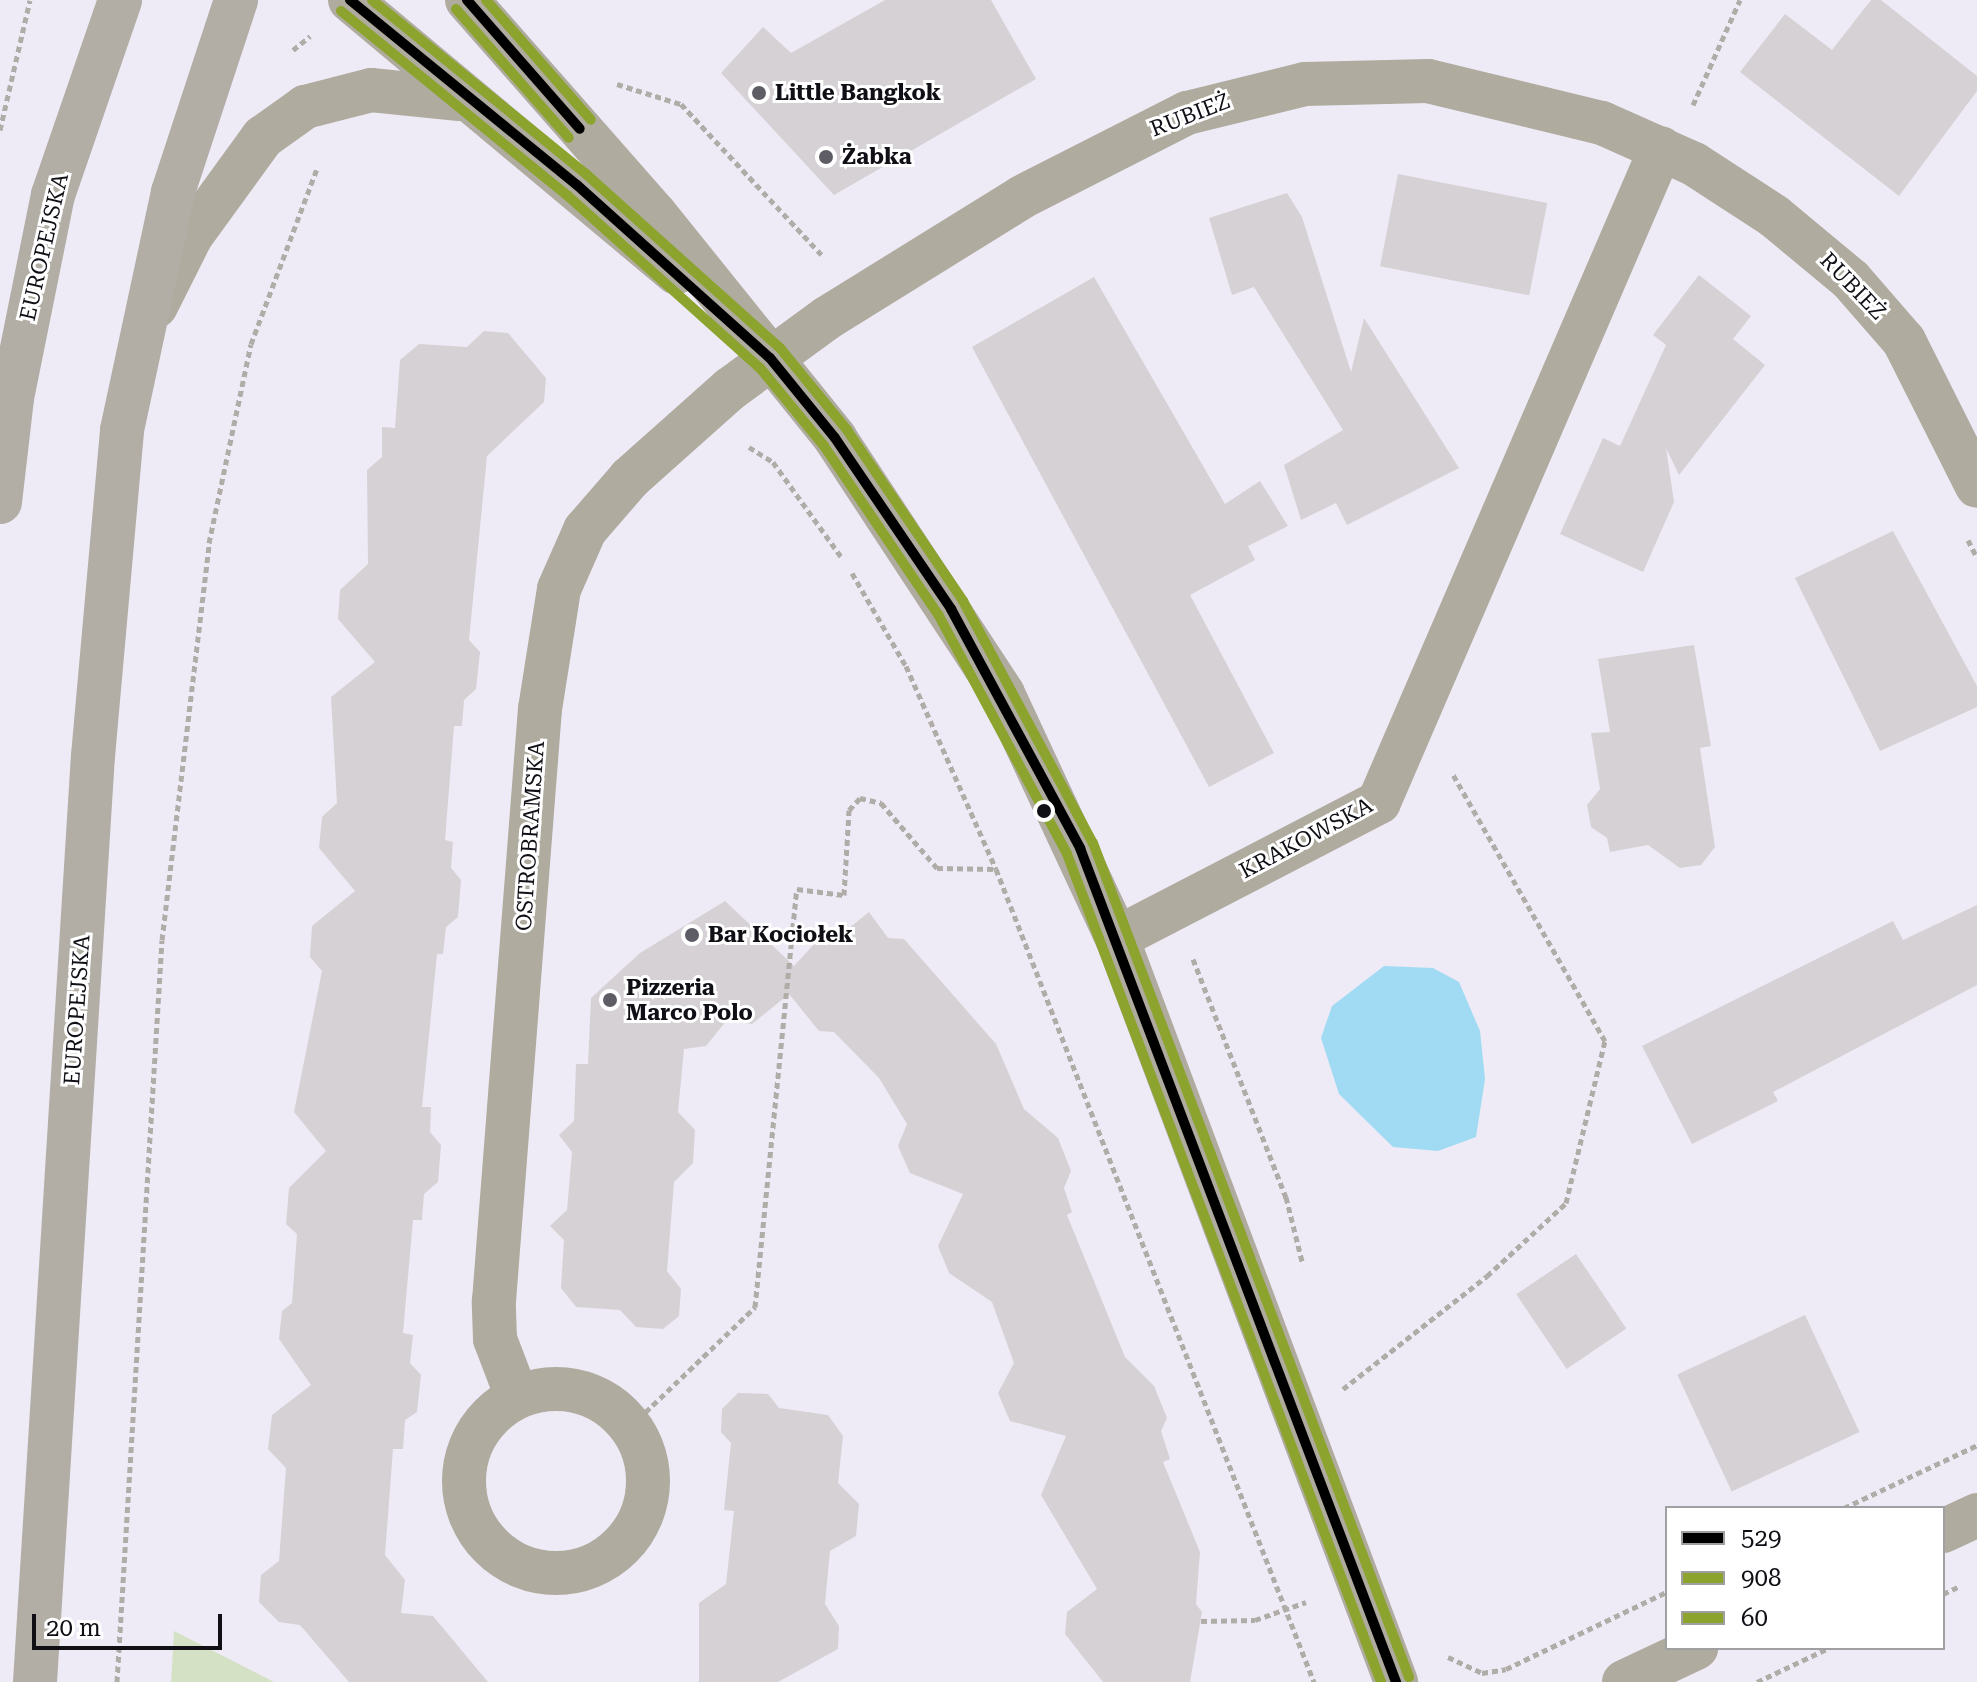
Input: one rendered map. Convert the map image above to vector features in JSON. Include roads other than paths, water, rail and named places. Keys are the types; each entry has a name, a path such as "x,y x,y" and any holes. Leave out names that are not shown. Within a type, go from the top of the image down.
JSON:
{"main road":[{"name":"EUROPEJSKA","path":"0,502 12,398 53,195 120,0"},
{"name":"EUROPEJSKA","path":"35,1682 102,634 138,340 173,192 236,0"}],"street":[{"path":"467,0 656,215 835,438 1003,694 1117,938 1396,1682"},
{"path":"336,12 473,105 577,185 770,358"},
{"name":"RUBIEŻ","path":"770,358 1049,182 1187,113 1246,94 1428,81 1547,105 1661,148 1733,186 1851,280 1904,341 1977,486"},
{"name":"EUROPEJSKA","path":"138,340 191,236 263,137 305,107 397,89 473,105"},
{"name":"KRAKOWSKA","path":"1117,938 1379,802 1661,148"},
{"name":"OSTROBRAMSKA","path":"517,1397 493,1318 551,623 585,530 706,409 770,358"},
{"path":"573,1390 606,1403 631,1426 649,1481 637,1525 596,1564 539,1571 489,1544 465,1492 467,1458 481,1426 517,1397 573,1390"},
{"path":"1945,1530 1977,1515"},
{"path":"1624,1682 1692,1650"}],"water":[{"path":"1384,966 1433,968 1459,982 1480,1031 1485,1079 1476,1137 1438,1151 1393,1147 1339,1094 1321,1038 1332,1006"}],"place":[{"name":"Little Bangkok","path":"759,93"},
{"name":"Żabka","path":"826,157"},
{"name":"Bar Kociołek","path":"692,935"},
{"name":"Pizzeria Marco Polo","path":"610,1000"}]}
